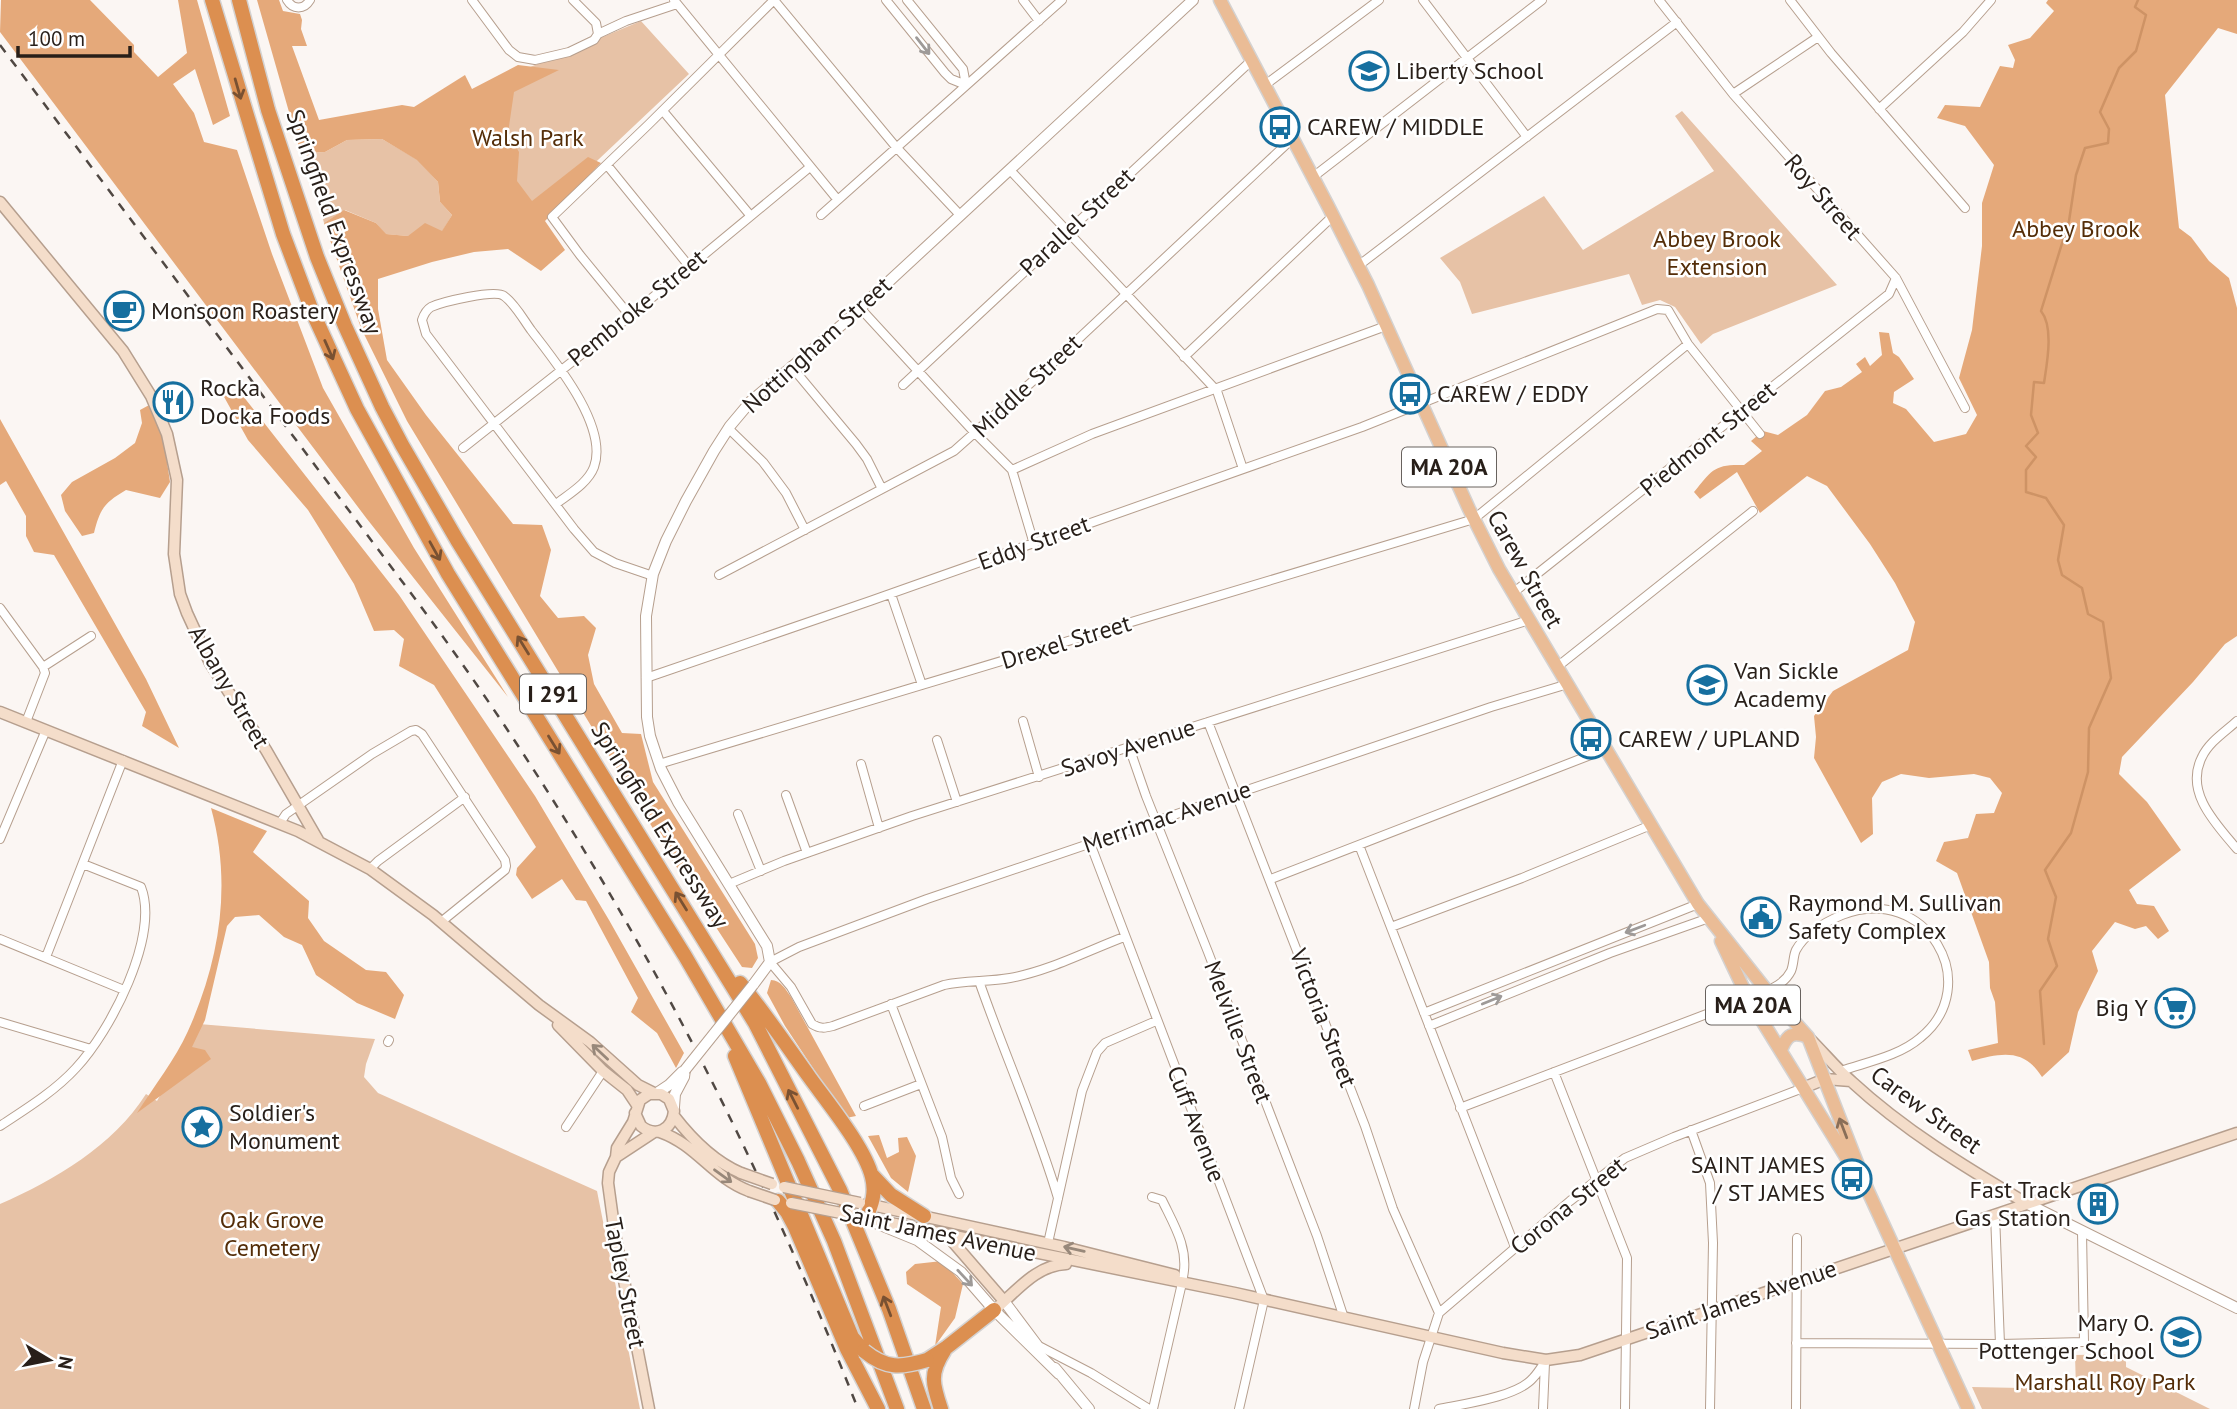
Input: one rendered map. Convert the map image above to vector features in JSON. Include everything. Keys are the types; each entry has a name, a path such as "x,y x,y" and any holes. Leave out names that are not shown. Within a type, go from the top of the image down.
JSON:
{"highway":[{"name":"Springfield Expressway","path":"212,0 283,234 312,311 357,409 455,586 702,985 759,1083 834,1241 897,1409"},
{"name":"Springfield Expressway","path":"239,0 268,110 317,257 382,407 457,540 755,1023 840,1190 889,1309 924,1409"},
{"path":"703,937 753,998 834,1110 872,1174 891,1195 924,1216"},
{"path":"702,985 739,1065 852,1337 864,1351 876,1360 893,1366 927,1360 999,1306"},
{"path":"866,1209 874,1194 872,1174"},
{"path":"781,1201 795,1227 847,1349 878,1409"},
{"path":"941,1409 933,1380 934,1370 947,1347"}],"main road":[{"name":"Carew Street","path":"1220,0 1359,266 1474,519 1513,593 1698,904 1767,991 1851,1081 1922,1138 2026,1203"},
{"name":"Albany Street","path":"0,202 123,351 151,396 167,434 177,480 174,554 180,594 187,613 210,663 318,840"},
{"path":"0,712 280,823 318,840 370,869 441,922 539,1005 590,1042 638,1085 666,1096 674,1111 669,1126 617,1157"},
{"name":"Carew Street","path":"1709,918 1748,998 1803,1088 1825,1079 1851,1081"},
{"path":"539,1005 603,1071 626,1090 641,1126 657,1132"},
{"path":"1781,1050 1785,1038 1791,1034 1798,1033 1808,1037"},
{"name":"MA 20A","path":"1808,1037 1868,1191 1968,1409"},
{"name":"MA 20A","path":"1803,1088 1868,1191"},
{"path":"636,1109 644,1097 655,1093"},
{"name":"Tapley Street","path":"636,1109 633,1122 617,1148 617,1157 609,1172 608,1193 649,1409"},
{"name":"Saint James Avenue","path":"674,1111 684,1129 707,1150 741,1173 772,1184 946,1234 1182,1280"},
{"name":"Saint James Avenue","path":"657,1132 675,1137 690,1146 719,1173 749,1191 781,1201 924,1216 1048,1243 1264,1300 1545,1360 1580,1355 2237,1133"},
{"path":"924,1216 946,1234 999,1306 1040,1270 1056,1264 1090,1264"}],"street":[{"path":"287,0 299,8 310,0"},
{"path":"472,0 509,50 523,58 535,60 558,56 594,40 598,34 626,21 675,2 836,199"},
{"path":"573,0 596,23 598,34"},
{"path":"630,316 552,217 774,0 896,147 960,215"},
{"path":"886,0 944,73 966,85"},
{"path":"1023,0 1040,21"},
{"path":"821,215 1062,0"},
{"name":"Nottingham Street","path":"891,1004 833,1027 818,1028 812,1024 791,988 770,962 767,947 678,802 659,764 647,717 646,617 653,576 686,500 729,428 751,401 860,308 1193,0"},
{"path":"1265,85 1379,0"},
{"path":"1423,0 1527,137"},
{"path":"1313,177 1542,0"},
{"name":"Roy Street","path":"1659,0 1733,93 1896,278 1965,408"},
{"path":"1790,0 1818,37 1965,208"},
{"path":"1879,109 1971,25 1991,0"},
{"path":"897,14 909,2 963,69 966,85"},
{"path":"906,25 919,15"},
{"path":"1359,266 1677,22"},
{"path":"1733,93 1818,37"},
{"name":"Parallel Street","path":"902,385 1252,60"},
{"path":"663,111 751,215"},
{"name":"Middle Street","path":"719,575 954,450 1293,138"},
{"path":"607,165 689,266"},
{"name":"Pembroke Street","path":"463,449 630,316 810,167"},
{"path":"1010,170 1215,389 1242,469"},
{"path":"1184,357 1334,216"},
{"name":"Piedmont Street","path":"1513,593 1889,294 1896,278"},
{"path":"556,504 586,480 594,467 596,456 592,427 582,401 514,306 500,294 491,293 430,308 424,313 423,329 556,504 594,551 615,563 653,576"},
{"path":"860,308 1012,470 1034,544"},
{"name":"Eddy Street","path":"646,678 1362,427 1657,309 1668,310 1688,344"},
{"path":"1012,470 1091,434 1386,326"},
{"path":"1474,519 1688,344 1760,434"},
{"path":"791,366 862,452 882,489"},
{"path":"729,428 763,462 786,493 805,530"},
{"path":"1557,667 1753,511"},
{"name":"Drexel Street","path":"659,764 1474,519"},
{"path":"891,594 922,685"},
{"path":"0,608 45,673 26,722"},
{"name":"Savoy Avenue","path":"729,884 807,853 957,802 1529,620"},
{"path":"43,667 91,636"},
{"name":"Merrimac Avenue","path":"770,962 799,947 874,919 1090,843 1491,707 1567,684"},
{"path":"1023,721 1039,777"},
{"path":"2237,721 2213,742 2201,758 2196,781 2200,802 2237,849"},
{"name":"Victoria Street","path":"1209,722 1365,1126 1393,1209 1439,1313"},
{"path":"0,839 46,730"},
{"path":"280,823 286,814 372,754 416,730 422,734 464,797 505,860 506,866 505,870 441,922"},
{"path":"937,740 957,802"},
{"name":"Melville Street","path":"1129,747 1317,1236 1344,1318"},
{"path":"1271,879 1606,750"},
{"path":"46,957 122,760"},
{"path":"861,764 879,828"},
{"path":"786,796 807,853"},
{"path":"370,869 464,797"},
{"path":"738,814 761,871"},
{"path":"1391,927 1522,878 1651,825"},
{"name":"Cuff Avenue","path":"1090,843 1264,1300"},
{"path":"1359,845 1515,1247"},
{"path":"0,1126 51,1090 76,1068 111,1019 138,957 144,925 145,899 141,887 83,863"},
{"path":"1424,1013 1698,904"},
{"path":"1460,1108 1780,985 1791,970 1794,953 1802,941 1811,932 1840,915 1860,910 1888,909 1905,914 1924,927 1937,944 1946,968 1947,990 1937,1019 1918,1040 1905,1048 1842,1071"},
{"path":"1429,1026 1609,953 1709,918"},
{"path":"960,1194 951,1178 942,1138 891,1004 943,985 1009,978 1037,971 1124,937"},
{"path":"0,939 124,990"},
{"path":"655,1093 669,1085 685,1070 770,962"},
{"path":"979,981 1008,1064 1043,1149 1058,1199"},
{"path":"1048,1243 1082,1091 1097,1052 1105,1043 1156,1021"},
{"path":"0,1022 91,1049"},
{"path":"674,1111 676,1094 685,1070"},
{"path":"566,1127 603,1071"},
{"path":"1554,1072 1627,1258 1625,1409"},
{"path":"864,1105 921,1084"},
{"name":"Corona Street","path":"1413,1409 1430,1337 1439,1313 1596,1180 1625,1158 1803,1088"},
{"path":"1691,1130 1710,1183 1713,1243 1710,1409"},
{"path":"1037,1345 1151,1409 1185,1264 1183,1246 1162,1200 1153,1197"},
{"name":"Carew Street","path":"2026,1203 2237,1308"},
{"path":"866,1209 934,1251 961,1272 1037,1345 1059,1374"},
{"path":"1995,1214 2000,1344"},
{"path":"1796,1343 2084,1342 2082,1232"},
{"path":"1796,1409 1797,1238"},
{"path":"1240,1409 1264,1300"},
{"path":"999,1306 1089,1409"},
{"path":"1439,1409 1524,1386 1533,1379 1545,1360"},
{"path":"1543,1409 1545,1360"}],"green space":[{"path":"1,0 90,0 134,45 134,52 158,77 187,53 178,0 197,0 230,116 213,125 195,69 173,84 194,113 204,142 237,150 272,254 323,388 414,548 508,697 367,519 0,32"},
{"path":"257,0 279,0 283,11 300,14 301,29 307,46 292,46 319,120 402,105 414,107 465,75 472,89 518,65 559,70 514,92 508,133 519,152 517,181 532,201 588,157 601,163 545,221 565,250 541,271 508,249 474,252 378,279 378,309 387,360 426,415 513,524 542,525 551,550 540,596 558,618 584,616 596,628 588,655 594,684 622,733 641,734 653,782 755,944 758,958 752,968 742,967 672,860 407,421 361,328 324,223 344,210 376,223 386,234 408,236 425,223 442,231 452,215 440,202 438,182 417,160 382,139 347,140 325,152 306,153 299,147"},
{"path":"2048,0 2237,0 2237,34 2218,28 2165,95 2179,228 2191,237 2209,261 2229,278 2237,308 2237,636 2225,644 2122,757 2119,774 2147,802 2181,850 2129,890 2137,904 2154,906 2169,931 2158,939 2146,926 2135,929 2115,922 2092,951 2098,971 2078,1012 2069,1052 2042,1077 2028,1061 2020,1057 2002,1055 1972,1061 1968,1050 1998,1043 1989,962 1957,873 1936,861 1944,842 1968,838 1976,814 1994,813 2002,793 1990,778 1974,774 1929,778 1901,774 1882,782 1872,798 1873,834 1861,843 1814,758 1814,716 1833,691 1908,650 1915,622 1895,583 1827,486 1807,476 1760,513 1737,472 1700,499 1694,492 1714,470 1744,465 1762,451 1751,441 1763,431 1778,435 1807,415 1825,391 1841,387 1862,372 1856,364 1865,357 1870,366 1882,355 1879,332 1889,333 1893,353 1899,357 1914,379 1894,392 1893,403 1906,409 1934,442 1966,434 1977,415 1959,378 1972,330 1982,246 1982,203 1994,165 1965,126 1937,118 1945,105 1980,107 2000,66 2013,68 2015,60 2008,45 2030,38 2054,11 2046,3"},
{"name":"Walsh Park","path":"641,21 689,74 509,244 444,103"},
{"name":"Abbey Brook Extension","path":"1682,111 1837,285 1713,334 1701,344 1675,307 1660,300 1642,305 1629,274 1472,314 1460,282 1440,258 1544,196 1583,250 1714,171 1675,116"},
{"path":"382,139 418,160 438,182 440,202 452,215 442,232 408,236 385,234 376,223 345,210 324,223 306,153 325,152 347,140"},
{"path":"223,395 243,396 399,595 535,796 684,1053 676,1068 657,1033 631,1012 638,998 586,901 576,900 562,879 532,899 516,875 517,868 536,847 434,685 399,666 404,639 394,630 374,631 354,584 308,510 248,440"},
{"path":"151,404 164,442 170,482 160,498 126,490 104,507 94,533 82,536 65,511 61,495 72,482 115,458 135,443 142,423 140,410"},
{"path":"0,419 146,679 179,748 142,726 146,712 54,555 34,552 26,536 26,516 6,481 0,485"},
{"path":"211,808 267,831 253,852 309,901 308,918 324,941 366,970 386,972 404,995 395,1019 357,1003 316,975 302,945 284,937 259,915 235,917 227,926 205,1020 192,1047 205,1050 211,1059 137,1113 183,1042 199,1004 215,949 221,865"},
{"path":"771,980 780,984 791,997 856,1116 846,1118 785,1026 767,993"},
{"name":"Oak Grove Cemetery","path":"199,1024 375,1039 364,1077 378,1093 597,1191 640,1409 0,1409 0,1204 81,1160 117,1130 146,1094 157,1101"},
{"path":"879,1135 887,1158 899,1152 898,1138 907,1137 916,1156 908,1192 891,1178 868,1136"},
{"path":"942,1261 963,1284 955,1318 935,1346 941,1307 907,1284 906,1272 915,1264"},
{"name":"Marshall Roy Park","path":"2126,1354 2126,1367 2210,1409 1982,1409 1972,1387 2076,1389 2075,1355"}],"waterway":[{"name":"Abbey Brook","path":"2044,1044 2040,991 2057,966 2048,939 2056,897 2045,870 2071,833 2088,772 2089,728 2111,678 2103,622 2088,614 2082,588 2062,575 2058,560 2064,525 2046,498 2026,492 2026,470 2036,457 2026,446 2038,433 2031,415 2034,382 2044,383 2048,356 2047,326 2041,311 2069,221 2076,175 2085,148 2108,143 2109,129 2100,112 2119,68 2136,51 2146,15 2135,7 2138,0"}],"railway":[{"path":"0,45 416,600 547,791 607,889 717,1092 767,1196 858,1409"}],"place":[{"name":"Liberty School","path":"1369,71"},
{"name":"CAREW / MIDDLE","path":"1280,127"},
{"name":"Monsoon Roastery","path":"124,311"},
{"name":"CAREW / EDDY","path":"1410,394"},
{"name":"Rocka Docka Foods","path":"173,402"},
{"name":"Van Sickle Academy","path":"1707,685"},
{"name":"CAREW / UPLAND","path":"1591,739"},
{"name":"Raymond M. Sullivan Safety Complex","path":"1761,917"},
{"name":"Big Y","path":"2175,1008"},
{"name":"Soldier's Monument","path":"202,1127"},
{"name":"SAINT JAMES / ST JAMES","path":"1852,1179"},
{"name":"Fast Track Gas Station","path":"2098,1204"},
{"name":"Mary O. Pottenger School","path":"2181,1337"}]}
